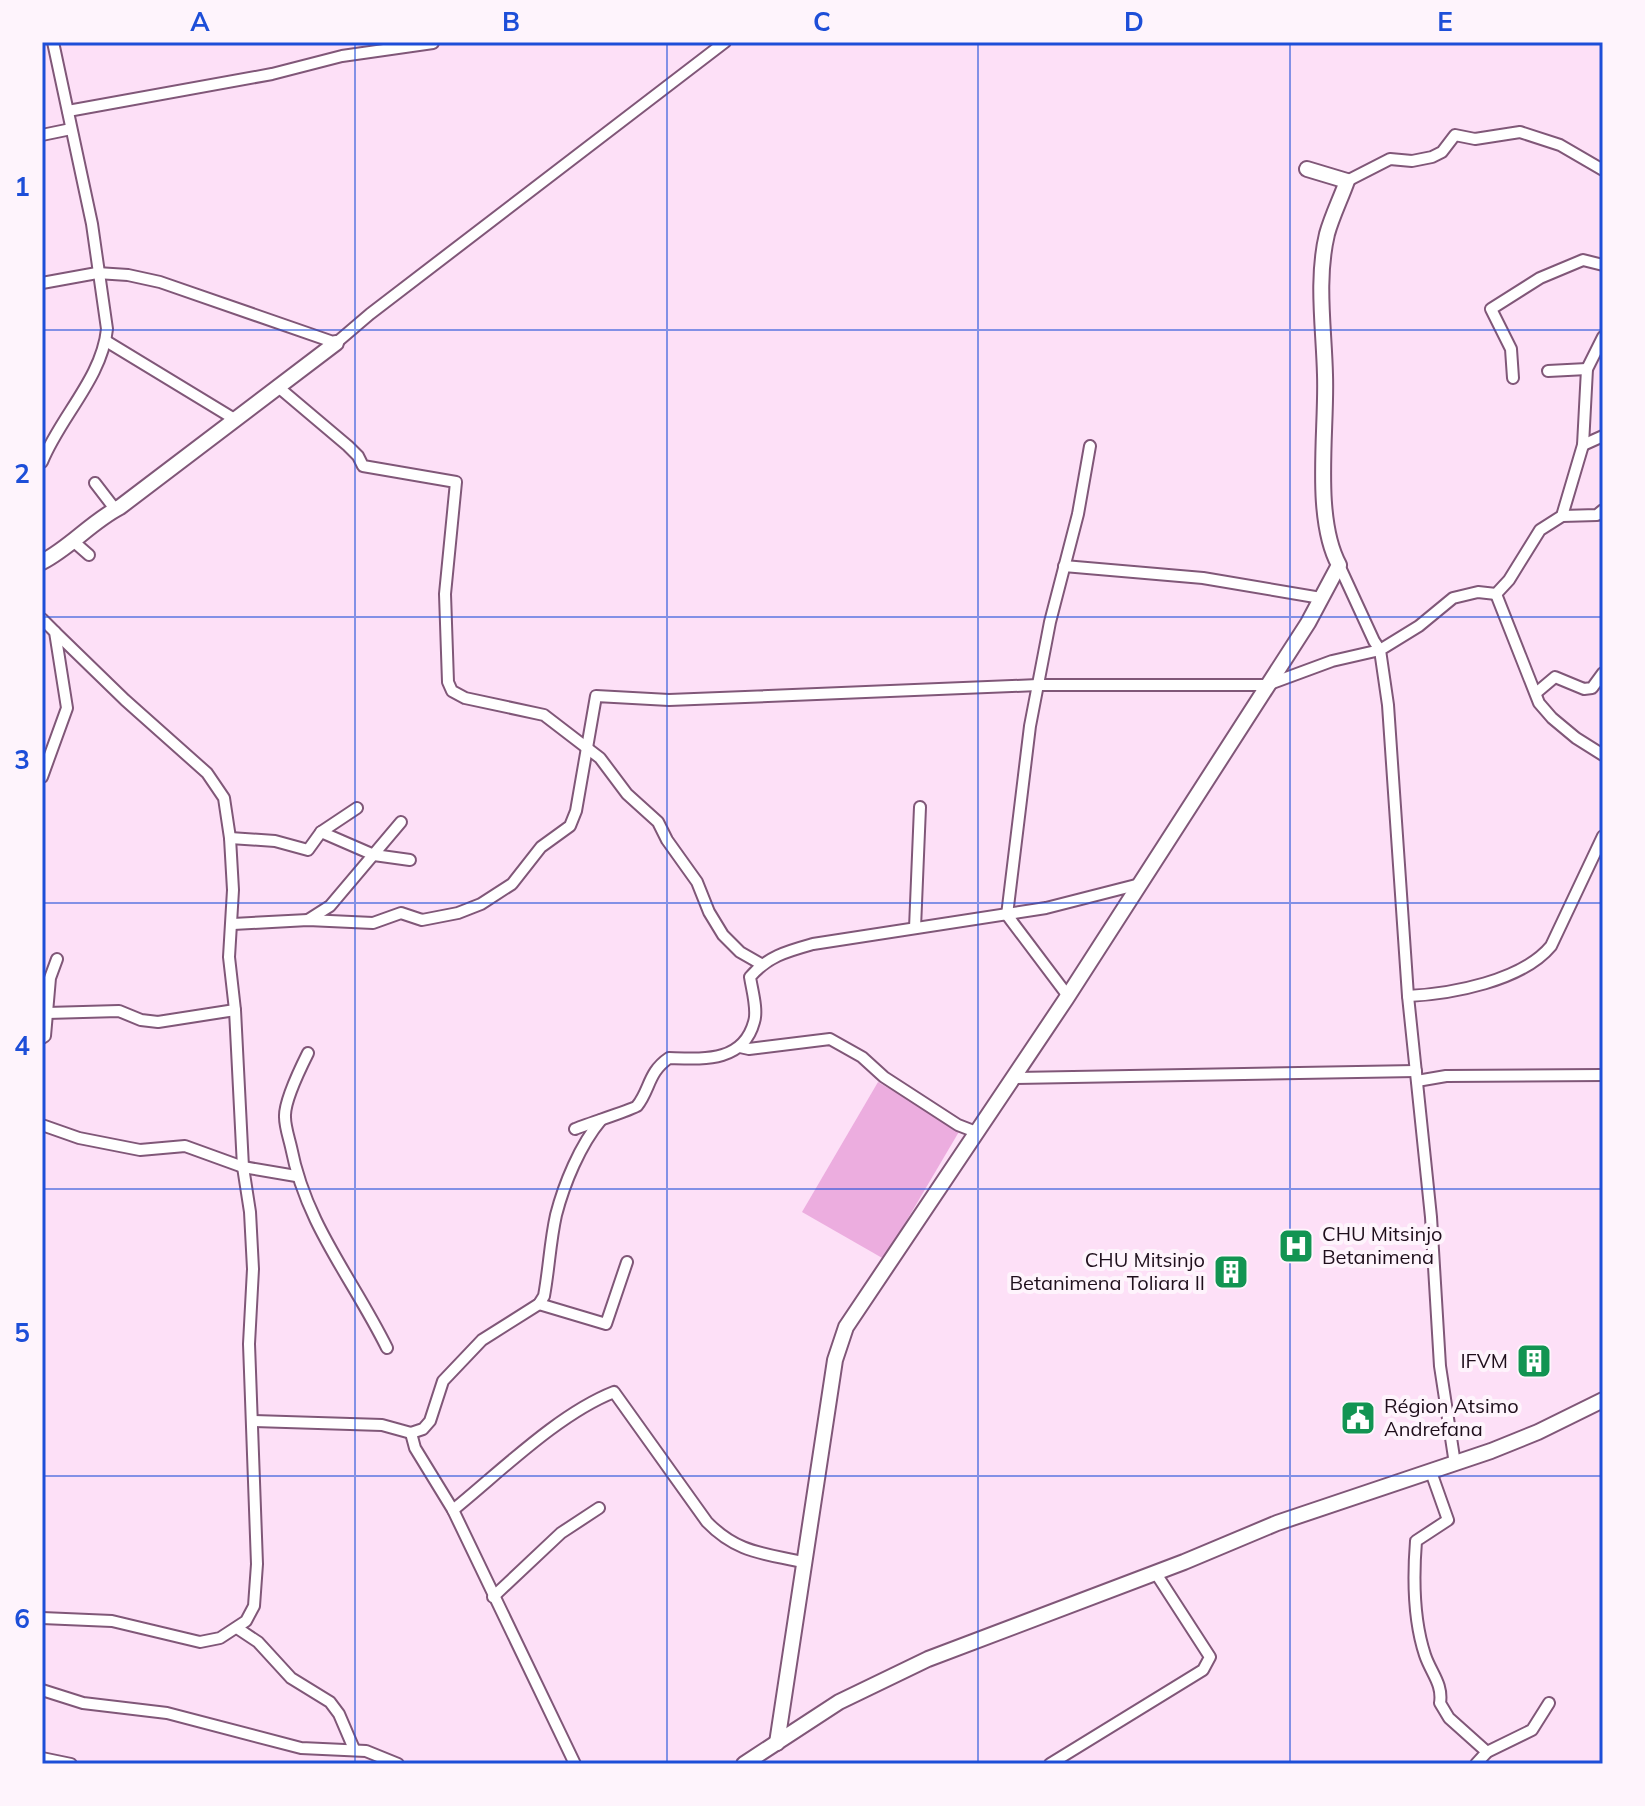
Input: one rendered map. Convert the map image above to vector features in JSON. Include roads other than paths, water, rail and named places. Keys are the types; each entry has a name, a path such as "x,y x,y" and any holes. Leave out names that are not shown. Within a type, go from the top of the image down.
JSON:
{"street":[{"path":"42,462 45,446 76,403 106,341 107,329 92,224 53,42"},
{"path":"42,562 58,554 103,515 236,420 382,304 725,42"},
{"path":"68,111 272,74 342,56 433,43"},
{"path":"42,135 71,129"},
{"path":"1455,1464 1440,1366 1431,1217 1408,996 1388,705 1380,650 1331,549 1326,517 1321,309 1327,234 1347,181 1390,159 1412,161 1432,157 1442,152 1455,135 1475,139 1520,132 1560,145 1603,170"},
{"path":"1307,169 1347,181"},
{"path":"1513,378 1511,349 1491,309 1540,278 1583,260 1603,265"},
{"path":"42,283 97,273 128,275 160,282 336,343"},
{"path":"1562,516 1583,445 1587,369 1603,337"},
{"path":"106,341 236,420"},
{"path":"1548,371 1587,369"},
{"path":"277,386 348,446 363,466 456,482 445,594 448,682 452,691 465,698 544,715 600,758 627,794 658,822 697,882 709,912 723,935 740,952 761,964"},
{"path":"1583,445 1603,436"},
{"path":"1068,996 1007,915 1030,726 1078,514 1090,446"},
{"path":"95,483 115,509"},
{"path":"1496,594 1509,580 1540,530 1562,516 1601,516"},
{"path":"73,541 89,555"},
{"path":"777,1743 835,1360 846,1327 1015,1078 1308,623 1339,565"},
{"path":"1064,566 1203,578 1321,598"},
{"path":"233,924 308,920 373,923 401,913 422,920 458,913 481,904 512,884 541,847 570,826 576,811 596,696 669,700 1038,685 1267,685 1332,661 1380,650 1419,626 1453,598 1478,592 1496,594"},
{"path":"1496,594 1539,703 1552,718 1603,755"},
{"path":"42,619 125,700 207,773 224,798 230,838 233,924 229,957 253,1269 249,1344 257,1564 254,1606 246,1621 220,1638 200,1642 112,1621 42,1618"},
{"path":"42,777 67,708 55,632"},
{"path":"1536,693 1555,677 1584,689 1592,688 1603,673"},
{"path":"915,928 920,807"},
{"path":"230,838 275,841 308,850 321,832 357,808"},
{"path":"308,920 330,906 401,822"},
{"path":"321,832 374,855 410,860"},
{"path":"1408,996 1437,995 1471,988 1543,956 1557,934 1603,836"},
{"path":"575,1129 633,1110 652,1074 669,1058 705,1060 740,1047 754,1022 750,977 761,964 780,953 813,944 1046,908 1140,884"},
{"path":"42,1038 45,1036 50,978 57,959"},
{"path":"47,1013 119,1011 141,1020 158,1022 235,1010"},
{"path":"740,1047 749,1049 830,1039 862,1057 884,1077 946,1117 976,1132"},
{"path":"308,1053 285,1113 296,1176 313,1221 387,1348"},
{"path":"1015,1078 1603,1075"},
{"path":"253,1421 382,1425 411,1433 423,1429 430,1421 443,1381 482,1340 539,1304 546,1285 553,1230 562,1194 601,1119"},
{"path":"42,1125 79,1138 140,1150 185,1146 243,1167 296,1176"},
{"path":"539,1304 606,1324 627,1262"},
{"path":"453,1510 529,1446 614,1392 707,1522 722,1538 737,1547 806,1563"},
{"path":"744,1764 839,1702 884,1678 1277,1523 1455,1464 1538,1432 1603,1400"},
{"path":"411,1433 415,1448 453,1510 575,1764"},
{"path":"1431,1472 1448,1520 1416,1541 1413,1579 1423,1646 1442,1691 1440,1703 1449,1718 1487,1752"},
{"path":"493,1597 561,1533 599,1508"},
{"path":"1050,1764 1203,1670 1210,1657 1155,1572"},
{"path":"237,1628 258,1642 291,1678 330,1702 339,1714 354,1749"},
{"path":"42,1690 83,1703 167,1713 301,1748 366,1751 398,1764"},
{"path":"1476,1764 1487,1752 1532,1730 1549,1703"},
{"path":"42,1758 71,1764"}],"place":[{"name":"CHU Mitsinjo Betanimena","path":"1296,1246"},
{"name":"CHU Mitsinjo Betanimena Toliara II","path":"1231,1272"},
{"name":"IFVM","path":"1534,1361"},
{"name":"Région Atsimo Andrefana","path":"1358,1418"}]}
